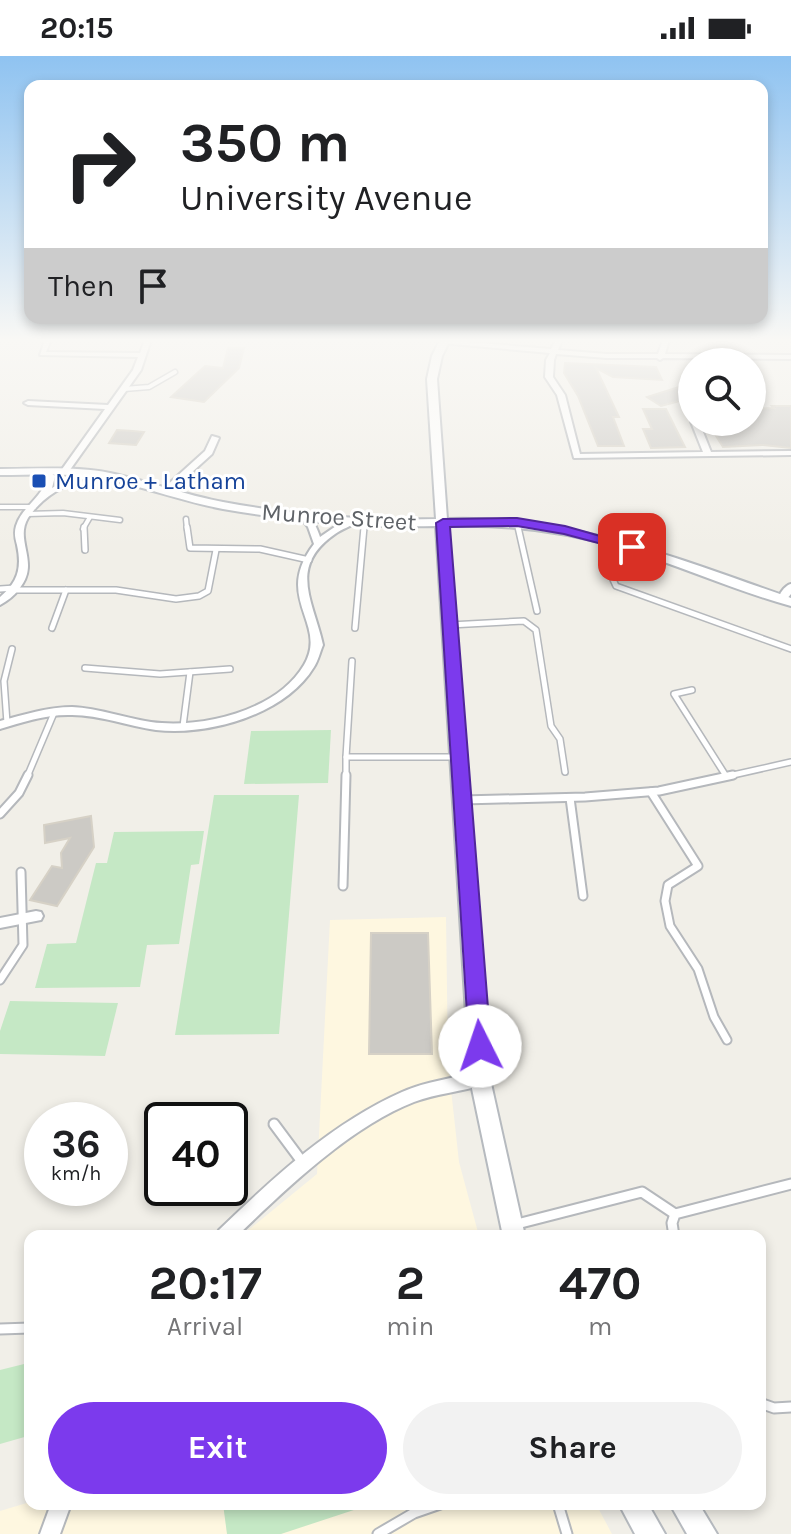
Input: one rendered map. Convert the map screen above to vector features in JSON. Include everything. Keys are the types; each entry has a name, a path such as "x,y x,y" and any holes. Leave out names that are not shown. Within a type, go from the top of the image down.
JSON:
{"street":[{"path":"64,472 111,409"},
{"path":"434,409 480,1079 489,1131 515,1230"},
{"path":"565,409 577,456 791,453"},
{"path":"701,436 708,454"},
{"path":"167,490 209,452 215,438"},
{"name":"Munroe Street","path":"0,472 91,475 222,505 304,517 358,522 517,522 632,547 786,600"},
{"path":"44,472 51,476 47,494"},
{"path":"0,602 15,589 26,567 19,530 30,511 47,494 74,479 91,475"},
{"path":"304,517 312,527 317,542"},
{"path":"4,724 74,711 165,727 183,726 233,718 261,707 282,693 308,668 318,645 302,589 317,542 338,528 358,522"},
{"path":"632,547 655,524"},
{"path":"786,600 791,587"},
{"path":"0,923 29,917"},
{"path":"232,1230 305,1166 362,1122 407,1097 480,1079"},
{"path":"46,1534 58,1510"},
{"path":"636,1510 651,1534"},
{"path":"687,1510 703,1534"}],"lane":[{"path":"0,507 120,520"},
{"path":"85,550 82,530 90,517"},
{"path":"186,519 190,548 260,549 309,560"},
{"path":"355,628 358,522"},
{"path":"517,522 537,611"},
{"path":"632,547 611,575 616,586 791,649"},
{"path":"0,589 117,590 157,598 203,596 208,591 216,550"},
{"path":"52,628 66,590"},
{"path":"449,625 524,621 536,630 551,726 560,739 565,772"},
{"path":"4,724 4,681 12,649"},
{"path":"343,886 352,661"},
{"path":"85,668 160,674 230,669"},
{"path":"183,726 190,672"},
{"path":"692,690 674,694 726,776"},
{"path":"0,814 11,802 34,762 54,713"},
{"path":"346,757 459,757"},
{"path":"462,800 570,798 651,792 791,762"},
{"path":"651,792 698,866 668,885 664,910 674,935 704,981 711,1017 727,1040"},
{"path":"570,798 583,896"},
{"path":"0,980 23,945 29,917 21,872"},
{"path":"274,1124 305,1166"},
{"path":"522,1230 642,1192 675,1214 791,1184"},
{"path":"673,1230 675,1214"},
{"path":"0,1329 24,1328"},
{"path":"766,1405 791,1407"},
{"path":"378,1534 423,1510"},
{"path":"560,1510 567,1534"}],"shaded area":[{"path":"446,917 448,1062 459,1162 477,1230 248,1230 317,1174 330,920"},
{"path":"24,1504 24,1510 599,1510 612,1534 0,1534 0,1511"}],"green space":[{"path":"331,730 328,783 244,784 251,731"},
{"path":"214,795 299,795 279,1034 175,1035"},
{"path":"204,831 199,864 191,865 179,944 147,945 140,987 35,988 47,944 76,943 96,863 107,863 114,832"},
{"path":"10,1001 118,1003 105,1056 0,1054 0,1031"},
{"path":"24,1364 24,1437 0,1444 0,1370"},
{"path":"224,1510 354,1510 281,1534 227,1534"}],"building":[{"path":"583,409 615,409 619,417 613,417 624,446 598,446"},
{"path":"643,409 666,409 685,447 651,448 643,429 652,429"},
{"path":"766,409 791,409 791,448 763,445 723,447 716,436 766,436"},
{"path":"117,430 144,432 136,445 109,443"},
{"path":"91,816 94,847 57,906 30,900 52,866 62,868 61,853 70,838 45,843 44,825"},
{"path":"371,933 428,933 432,1054 369,1054"}],"place":[{"name":"Munroe + Latham","path":"39,481"}],"route":[{"path":"480,1046 443,523 517,522 632,547"}]}
